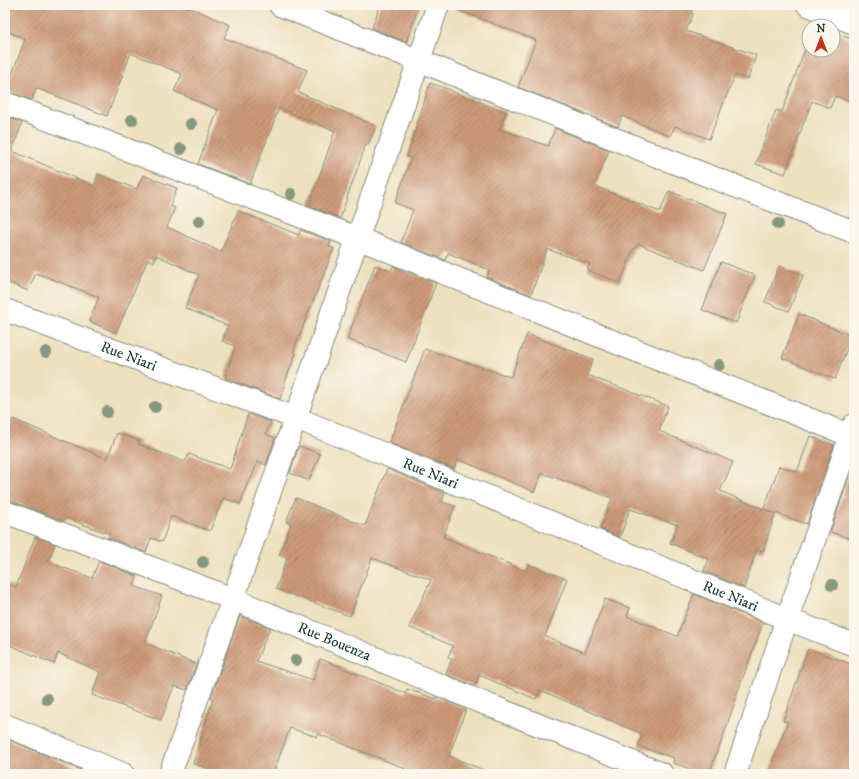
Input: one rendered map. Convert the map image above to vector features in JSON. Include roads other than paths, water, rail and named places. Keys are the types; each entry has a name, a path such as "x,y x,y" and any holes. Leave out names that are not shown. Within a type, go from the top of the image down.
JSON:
{"street":[{"path":"280,5 670,161 854,232"},
{"path":"170,774 233,599 438,5"},
{"path":"808,5 854,23"},
{"path":"5,103 357,238 617,343 853,433 787,619 735,774"},
{"name":"Rue Niari","path":"5,310 296,418 854,645"},
{"name":"Rue Bouenza","path":"5,512 233,599 476,700 662,774"},
{"path":"5,725 123,774"}]}
